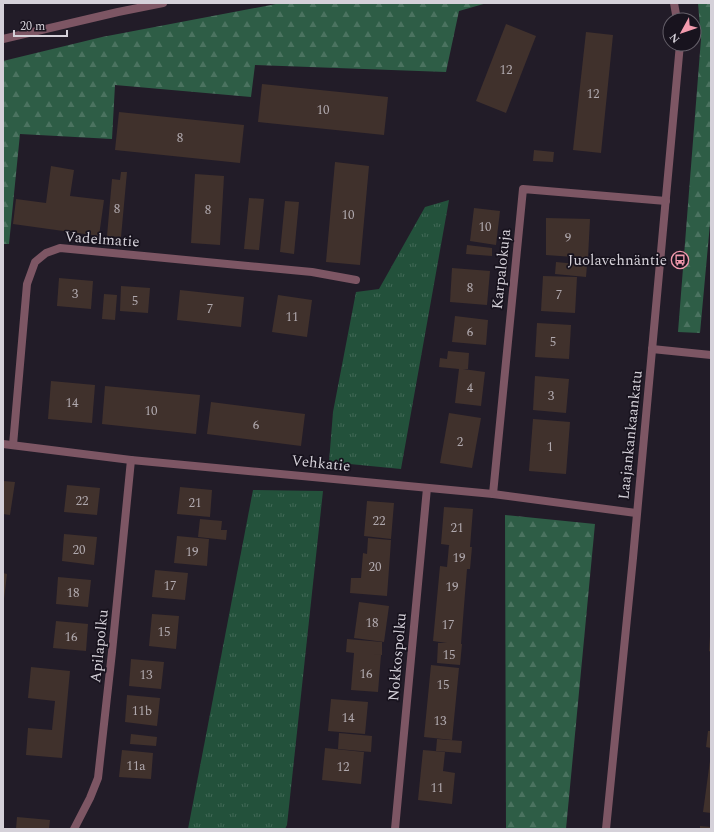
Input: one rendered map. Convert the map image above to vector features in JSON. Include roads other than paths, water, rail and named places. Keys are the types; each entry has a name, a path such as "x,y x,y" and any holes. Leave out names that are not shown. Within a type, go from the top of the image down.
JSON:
{"street":[{"path":"3,39 163,3"},
{"name":"Laajankankaankatu","path":"606,829 633,558 636,512 679,52"},
{"name":"Karpalokuja","path":"493,494 523,189 666,201"},
{"name":"Vadelmatie","path":"13,445 27,284 35,262 46,253 60,248 312,272 356,280"},
{"path":"652,349 711,355"},
{"name":"Vehkatie","path":"3,444 131,460 493,494 636,512"},
{"name":"Apilapolku","path":"74,829 90,798 98,778 131,460"},
{"name":"Nokkospolku","path":"395,829 427,488"}],"place":[{"name":"Juolavehnäntie","path":"680,260"}]}
